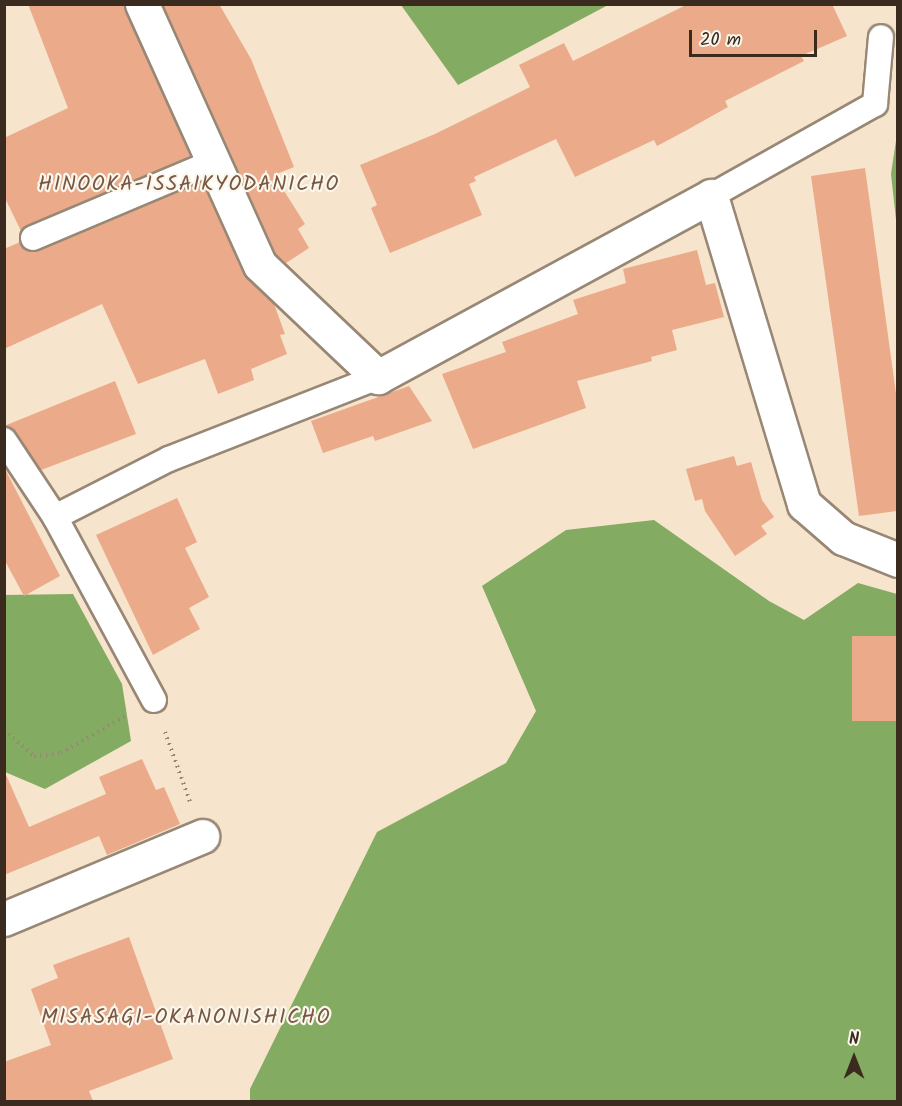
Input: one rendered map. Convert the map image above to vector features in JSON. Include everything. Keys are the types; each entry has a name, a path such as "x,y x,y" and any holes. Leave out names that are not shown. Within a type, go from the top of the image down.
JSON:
{"street":[{"path":"142,4 215,161 260,265 378,376 711,196 804,504 843,538 897,560"},
{"path":"4,919 202,836"}],"lane":[{"path":"711,196 874,104 881,37"},
{"path":"33,238 215,161"},
{"path":"56,517 168,459 378,376"},
{"path":"4,440 56,517 154,700"}],"path":[{"path":"4,730 34,756 61,753 154,700 202,836"}],"green space":[{"path":"401,5 608,5 458,85"},
{"path":"897,134 897,229 891,174"},
{"path":"654,520 769,601 804,620 858,583 897,594 897,1101 250,1102 250,1089 377,832 506,763 536,711 482,586 566,530"},
{"path":"73,594 122,684 131,741 45,789 5,772 4,595"}],"building":[{"path":"28,4 124,4 190,156 21,231 4,196 4,138 68,108"},
{"path":"163,4 219,4 251,59 294,167 274,175 305,224 298,229 309,248 286,263 276,254"},
{"path":"688,4 832,4 847,36 801,56 804,61 725,101 728,107 657,146 654,140 575,177 556,139 474,177 476,181 469,184 482,215 390,253 371,208 377,205 360,165 435,134 530,87 519,65 564,43 573,61"},
{"path":"865,168 897,401 897,511 859,516 811,176"},
{"path":"202,182 243,273 274,304 285,334 280,335 287,354 251,369 254,380 218,394 205,359 138,384 102,304 4,349 4,249 20,242 25,250 39,251"},
{"path":"697,250 706,285 715,283 724,317 672,330 677,350 651,357 652,361 577,381 586,408 473,449 442,374 506,352 502,342 578,314 573,300 626,283 623,269"},
{"path":"115,381 136,434 41,470 16,432 4,426"},
{"path":"409,386 432,421 375,441 373,436 323,453 311,421"},
{"path":"734,456 737,466 751,462 762,500 774,517 761,526 767,534 735,556 705,511 702,499 695,501 686,469"},
{"path":"4,467 60,576 24,596 4,559"},
{"path":"177,498 197,542 185,548 209,597 189,608 200,629 153,655 96,535"},
{"path":"852,636 897,636 897,721 852,721"},
{"path":"142,759 156,790 164,787 180,824 107,855 99,836 4,875 4,770 29,827 106,794 99,777"},
{"path":"129,937 173,1059 89,1091 93,1101 4,1101 4,1062 51,1045 31,989 58,978 53,965"}],"district":[{"name":"HINOOKA-ISSAIKYODANICHO","path":"189,185"},
{"name":"MISASAGI-OKANONISHICHO","path":"186,1018"}]}
